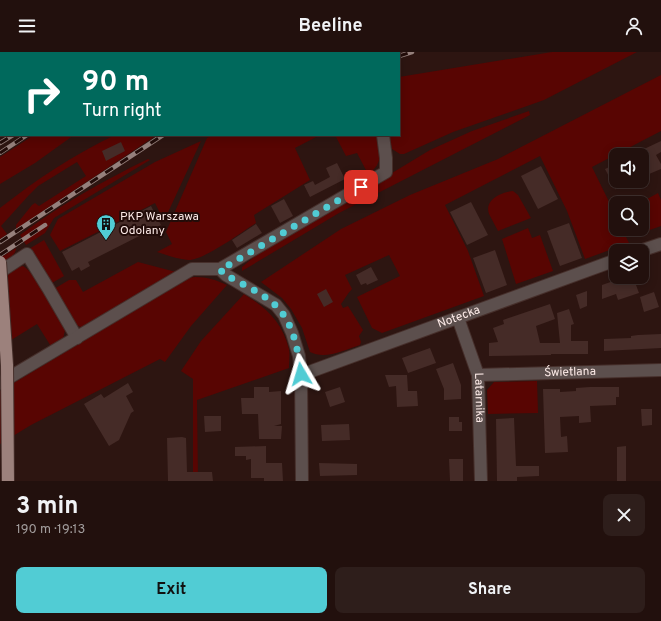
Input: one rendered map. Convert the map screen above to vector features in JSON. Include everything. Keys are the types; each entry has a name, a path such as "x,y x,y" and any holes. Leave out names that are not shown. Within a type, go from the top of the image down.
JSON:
{"main road":[{"path":"0,262 4,305 7,373 8,481"}],"street":[{"path":"0,383 192,269 220,270 386,172 386,158 382,136"},
{"path":"649,248 661,244"},
{"path":"0,272 27,254 77,338"},
{"name":"Notecka","path":"301,374 609,263"},
{"path":"220,270 276,305 284,315 296,344 301,374 302,481"},
{"name":"Latarnika","path":"458,318 478,375 481,481"},
{"name":"Świetlana","path":"478,375 661,370"}],"shaded area":[{"path":"552,52 637,52 544,100 453,132 404,154 400,154 392,149 389,136 400,136 400,77"},
{"path":"661,75 661,131 628,148 609,148 609,158 592,167 609,202 609,236 626,236 629,243 609,244 609,250 585,259 567,211 540,156 445,205 468,251 484,296 382,333 372,328 357,297 400,276 389,255 345,275 352,289 341,304 343,308 348,306 363,330 359,336 361,342 360,345 342,352 328,355 310,352 302,328 291,309 282,298 261,282 341,229 410,195 498,159"},
{"path":"529,111 530,115 339,213 242,271 242,267 255,256 430,150 472,131"},
{"path":"32,136 73,136 35,163 0,184 0,157"},
{"path":"113,136 156,136 16,229 16,225 32,205 35,203 39,206 86,176 77,162 38,186 1,226 7,234 0,239 0,208 55,168"},
{"path":"212,136 318,136 295,148 310,180 254,215 256,223 203,256 188,260 157,252 172,244 166,232 207,138"},
{"path":"336,136 377,136 380,157 377,166 368,174 357,153 346,156"},
{"path":"201,141 164,221 155,203 60,251 50,235 58,219 155,162"},
{"path":"148,159 150,160 54,218 45,233 26,245 20,235 35,224 82,194"},
{"path":"513,191 518,195 531,218 498,231 489,214 489,204 495,197"},
{"path":"658,193 661,200 661,226 649,230 649,198"},
{"path":"528,228 532,238 540,235 553,271 516,284 502,239"},
{"path":"44,240 64,276 52,283 29,249"},
{"path":"16,248 13,256 0,264 0,258"},
{"path":"138,262 176,272 86,327 76,325 54,289 69,280 76,280 83,292"},
{"path":"23,266 34,276 40,285 65,330 63,339 52,348 37,324 0,347 0,278"},
{"path":"195,277 212,279 227,285 191,326 165,362 160,359 31,425 0,444 0,391 177,283 187,278"},
{"path":"244,294 266,310 278,323 289,349 289,368 197,400 198,481 193,481 193,379 181,371 201,341"},
{"path":"537,381 538,413 488,414 487,390 494,382"}],"building":[{"path":"661,141 661,152 656,155 661,164 661,169 649,174 649,148 646,148"},
{"path":"121,142 125,151 106,161 102,151"},
{"path":"337,163 345,179 310,197 304,185 313,181 315,185 330,177 326,168"},
{"path":"541,166 558,199 538,209 521,176"},
{"path":"609,167 609,177 605,169"},
{"path":"284,199 293,216 280,223 271,206"},
{"path":"471,202 488,235 467,245 450,212"},
{"name":"PKP Warszawa Odolany","path":"151,206 161,225 88,262 90,266 81,271 79,267 72,271 62,252"},
{"path":"569,223 582,258 560,266 547,231"},
{"path":"256,224 262,233 237,248 232,240"},
{"path":"495,250 507,285 486,293 473,258"},
{"path":"371,267 378,280 367,285 366,283 361,285 356,275"},
{"path":"609,283 609,284 636,284 639,293 618,300 616,294 602,299 602,285"},
{"path":"326,289 333,302 324,307 317,294"},
{"path":"587,291 587,306 580,309 576,295"},
{"path":"654,292 659,307 644,312 640,297"},
{"path":"550,304 555,319 536,326 540,343 560,343 557,313 569,309 574,324 571,325 571,341 588,341 588,354 489,356 489,343 498,342 493,328 504,324 503,320"},
{"path":"661,334 661,348 604,351 604,339 631,338 631,336 638,335"},
{"path":"430,348 436,363 408,373 402,358"},
{"path":"453,363 461,385 461,399 444,400 444,389 436,369"},
{"path":"385,375 407,375 408,391 417,391 418,406 397,407 396,386 389,387"},
{"path":"128,383 133,392 126,396 134,411 131,413 119,440 109,446 84,404 101,394 104,398"},
{"path":"254,387 269,387 269,392 281,391 281,424 274,426 282,426 281,439 259,439 258,414 242,414 241,398 254,398"},
{"path":"340,387 345,402 330,407 325,392"},
{"path":"619,387 619,397 616,397 616,405 590,406 591,422 579,423 579,416 560,417 561,437 567,436 568,452 545,453 543,389 560,389 560,392 576,391 576,388"},
{"path":"641,409 652,409 652,425 642,426"},
{"path":"204,416 221,416 221,431 205,432"},
{"path":"449,417 459,417 459,422 462,422 462,431 449,431"},
{"path":"514,418 516,466 539,466 539,476 517,477 517,481 497,481 496,419"},
{"path":"349,424 350,440 322,441 321,425"},
{"path":"167,438 186,438 187,472 212,472 213,481 168,481"},
{"path":"266,446 266,463 282,463 283,481 264,481 264,478 251,478 251,459 246,460 246,456 235,456 235,447"},
{"path":"626,446 626,481 617,481 617,447"},
{"path":"449,459 463,459 463,481 450,481"},
{"path":"319,463 357,464 357,475 320,476"}],"railway":[{"path":"400,56 412,52"},
{"path":"0,143 11,136"},
{"path":"0,153 26,136"},
{"path":"0,242 161,136"},
{"path":"0,255 45,225"}],"place":[{"name":"PKP Warszawa Odolany","path":"106,241"}],"route":[{"path":"301,374 296,344 284,315 276,305 220,270 361,187"}]}
